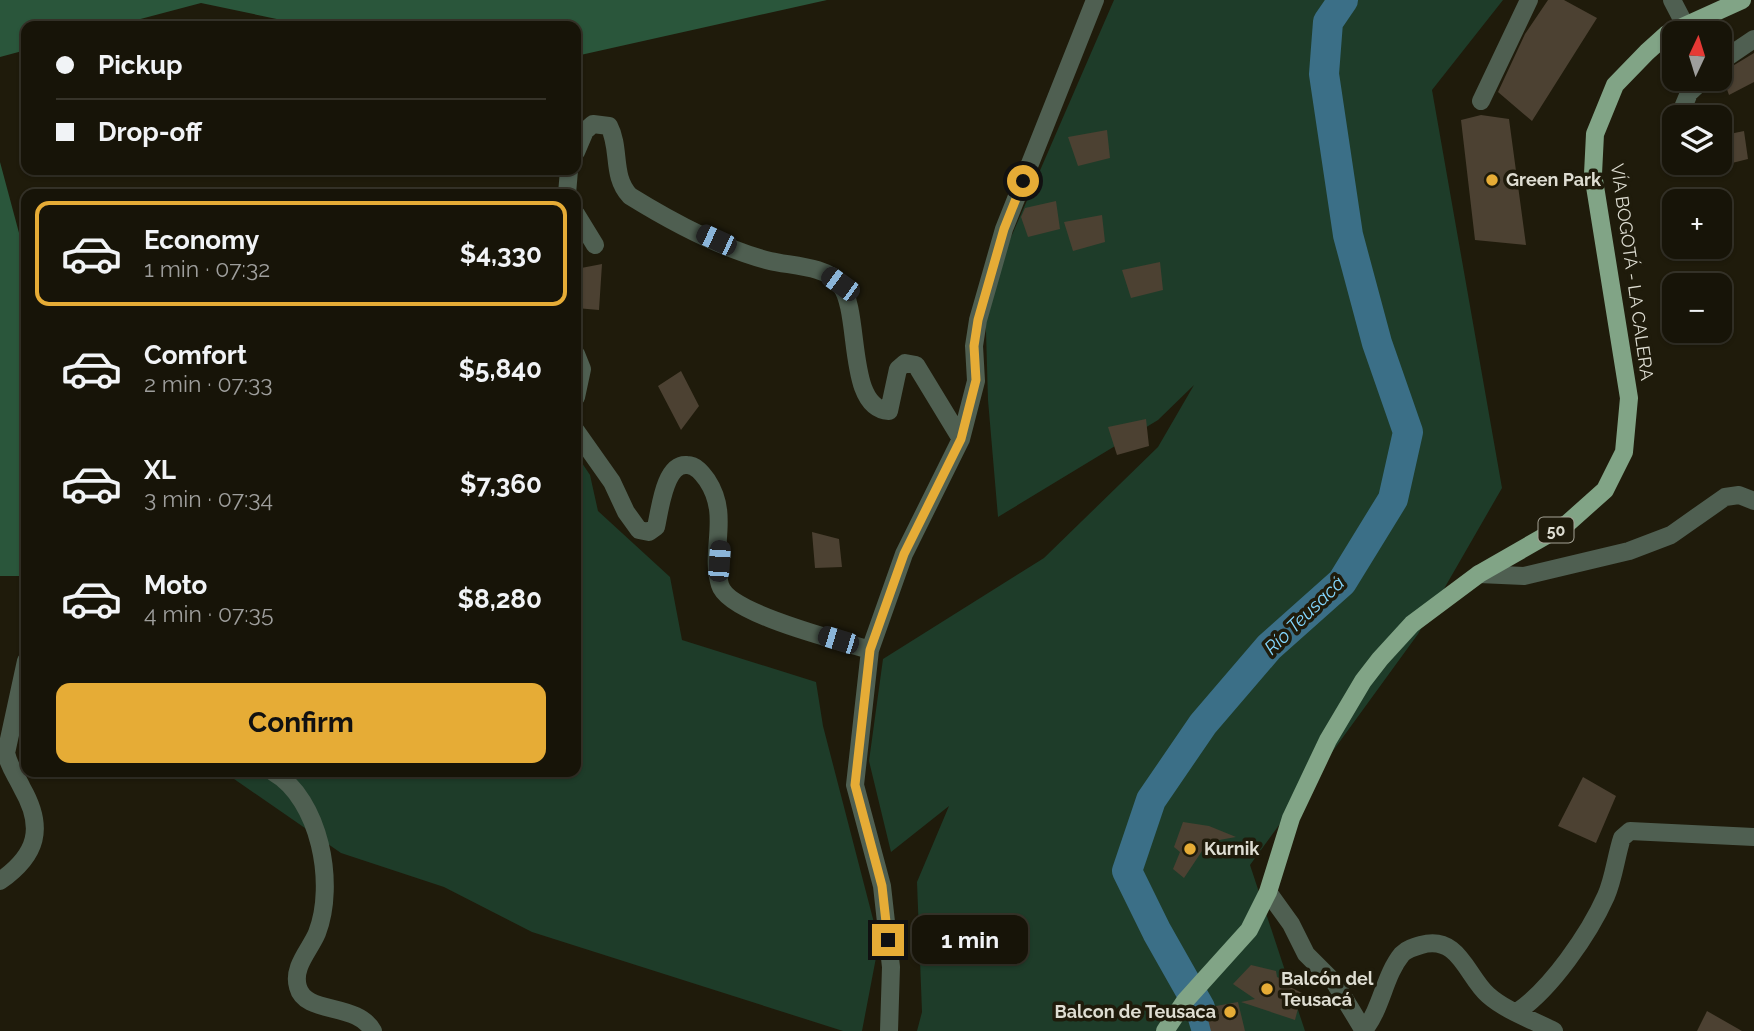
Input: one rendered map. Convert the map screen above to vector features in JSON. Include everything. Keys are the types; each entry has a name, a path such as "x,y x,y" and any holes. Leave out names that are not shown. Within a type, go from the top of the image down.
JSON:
{"main road":[{"name":"VÍA BOGOTÁ - LA CALERA","path":"1694,21 1742,0"},
{"name":"VÍA BOGOTÁ - LA CALERA","path":"1165,1031 1185,1001 1221,965 1249,930 1268,892 1292,818 1328,740 1363,681 1412,624 1479,574 1568,523 1605,490 1624,452 1629,398 1593,174 1595,134 1615,85 1662,39"}],"street":[{"path":"889,1031 891,967 882,886 855,785 870,650 904,554 961,439 976,380 974,346 978,320 1004,229 1095,0"},
{"path":"1481,101 1529,0"},
{"path":"1672,0 1683,21"},
{"path":"1732,54 1754,39"},
{"path":"581,140 585,131 593,124 610,126 617,149 621,187 630,196 716,240 767,260 812,270 835,279 846,296 859,369 869,402 878,410 889,411 898,369 905,363 916,365 961,439"},
{"path":"581,222 595,245"},
{"path":"581,438 612,482 626,512 639,530 649,532 656,527 673,471 681,464 693,465 715,492 721,524 720,585 727,598 801,629 870,650"},
{"path":"1479,574 1524,576 1629,551 1671,535 1725,497 1739,495 1754,501"},
{"path":"0,881 14,871 32,850 36,818 23,788 10,769 6,754 21,684"},
{"path":"282,777 287,780 311,820 324,860 325,904 316,933 296,973 298,990 305,999 321,1006 356,1013 373,1031"},
{"path":"1517,1012 1534,1001 1546,987 1595,918 1607,894 1622,838 1630,831 1754,837"},
{"path":"1268,892 1291,924 1306,954 1335,983 1364,1030 1374,1018 1387,980 1404,952 1428,943 1451,947 1465,962 1487,995 1554,1031"}],"green space":[{"path":"0,0 827,0 581,55 581,21 286,21 201,3 133,21 21,21 21,51 0,57"},
{"path":"1114,0 1503,0 1432,90 1502,488 1418,634 1250,865 1305,1031 917,1031 922,1012 917,882 949,806 891,852 869,761 883,659 1044,558 1158,447 1194,385 1158,420 998,517 988,400 985,297"},
{"path":"0,162 21,240 21,576 0,576"},
{"path":"581,462 590,475 598,511 670,577 682,640 816,682 823,726 879,942 862,1031 843,1031 532,932 444,887 341,853 231,777 581,777"}],"building":[{"name":"Green Park","path":"1548,0 1564,0 1597,18 1532,121 1498,92 1525,34"},
{"path":"1754,53 1754,82 1729,95 1728,91 1732,91 1732,66"},
{"name":"Green Park","path":"1481,115 1509,119 1526,245 1475,240 1461,120"},
{"path":"1107,130 1110,158 1078,166 1068,137"},
{"path":"1744,131 1748,159 1732,163 1732,134"},
{"path":"1056,201 1060,229 1028,237 1021,217 1025,208"},
{"path":"1102,215 1105,242 1073,251 1064,222"},
{"path":"1160,262 1163,290 1131,298 1122,270"},
{"path":"602,264 599,310 581,308 581,268"},
{"path":"681,371 699,406 681,430 658,386"},
{"path":"1146,419 1149,446 1117,455 1108,427"},
{"path":"812,532 839,539 842,567 815,568"},
{"path":"1583,777 1616,796 1596,843 1558,826"},
{"name":"Kurnik","path":"1183,822 1209,826 1236,837 1208,842 1184,878 1173,869 1180,852 1174,847"},
{"name":"Balcón del Teusacá","path":"1251,965 1276,971 1277,977 1286,981 1286,985 1302,993 1295,1020 1241,1002 1255,999 1233,984"},
{"path":"1238,1002 1245,1031 1211,1031 1205,1008"},
{"path":"1707,1011 1742,1031 1697,1031"}],"waterway":[{"name":"Río Teusacá","path":"1207,1031 1200,1008 1157,932 1127,871 1151,800 1203,724 1269,647 1342,582 1393,499 1408,432 1377,343 1348,235 1324,74 1328,22 1343,0"}],"place":[{"name":"Green Park","path":"1492,180"},
{"name":"Kurnik","path":"1190,849"},
{"name":"Balcón del Teusacá","path":"1267,989"},
{"name":"Balcon de Teusaca","path":"1230,1012"}],"route":[{"path":"888,940 882,886 855,785 859,725 870,650 904,554 961,439 976,380 974,346 978,320 1004,229 1023,181"}]}
